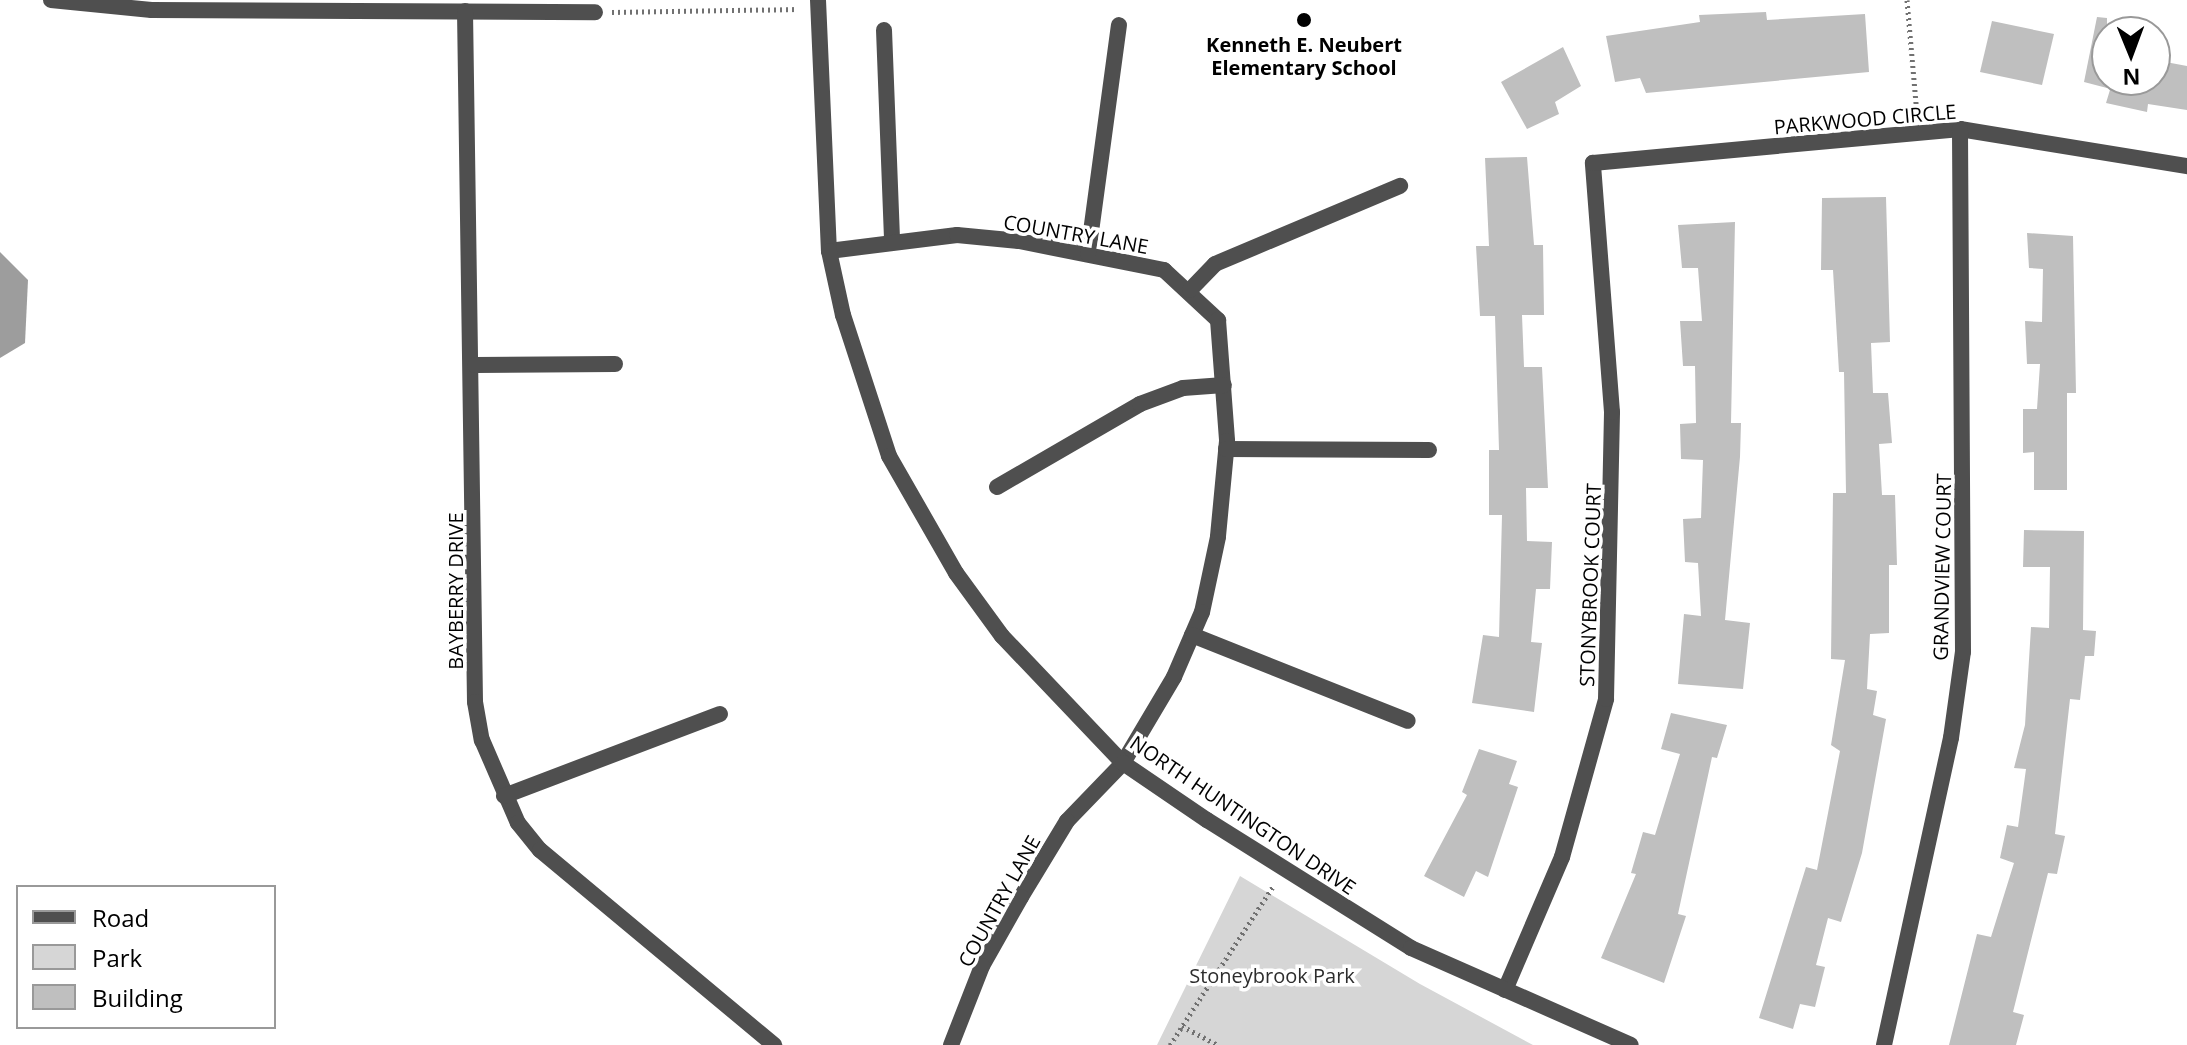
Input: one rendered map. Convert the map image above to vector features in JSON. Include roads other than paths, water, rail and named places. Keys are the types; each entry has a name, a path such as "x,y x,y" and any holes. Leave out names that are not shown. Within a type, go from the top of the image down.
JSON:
{"street":[{"path":"51,0 152,10 595,12"},
{"name":"NORTH HUNTINGTON DRIVE","path":"819,4 829,251 889,456 956,573 1051,694 1123,763 1411,948 1631,1045"},
{"name":"BAYBERRY DRIVE","path":"465,11 475,365 475,702 490,769 540,850 774,1045"},
{"path":"1088,254 1119,25"},
{"path":"884,30 892,242"},
{"name":"PARKWOOD CIRCLE","path":"1593,163 1960,129 2187,166"},
{"name":"GRANDVIEW COURT","path":"1884,1045 1951,738 1963,652 1960,129"},
{"name":"STONYBROOK COURT","path":"1505,990 1562,857 1606,699 1612,412 1593,163"},
{"path":"1190,290 1215,264 1400,186"},
{"name":"COUNTRY LANE","path":"829,251 957,235 1088,254 1164,270 1190,290 1218,320 1226,449 1218,537 1192,635 1123,763 1067,821 1021,897 982,966 951,1045"},
{"path":"475,365 615,364"},
{"path":"997,487 1140,404 1183,388 1224,385"},
{"path":"1226,449 1429,450"},
{"path":"1192,635 1408,721"},
{"path":"504,796 720,714"}],"place":[{"name":"Kenneth E. Neubert Elementary School","path":"1304,20"}],"park label":[{"name":"Stoneybrook Park","path":"1272,975"}]}
